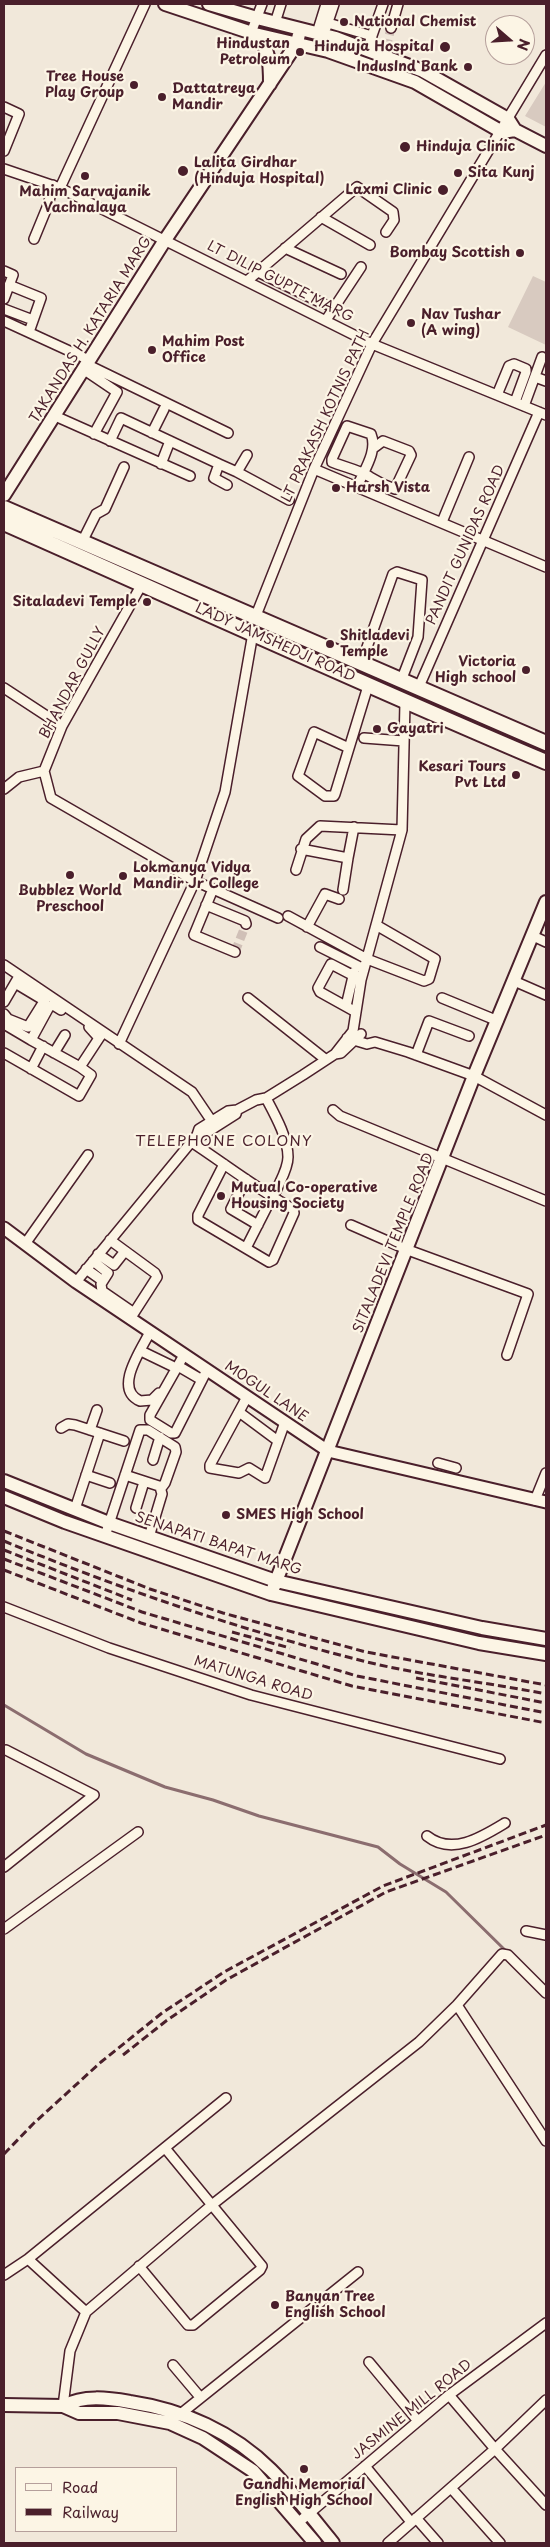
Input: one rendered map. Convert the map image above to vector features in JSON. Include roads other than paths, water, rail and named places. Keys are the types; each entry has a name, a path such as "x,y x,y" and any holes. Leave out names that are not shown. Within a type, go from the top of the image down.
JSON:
{"main road":[{"path":"165,4 253,33 328,51 415,82 502,132 515,130"},
{"path":"209,4 226,6 257,18 300,30 323,30 367,50 385,52 508,119 515,130 546,146"},
{"name":"TAKANDAS H. KATARIA MARG","path":"4,495 165,240 270,84 296,43 300,30"},
{"path":"253,33 261,40 266,50 270,62 270,84"},
{"name":"LADY JAMSHEDJI ROAD","path":"4,508 546,743"},
{"name":"LADY JAMSHEDJI ROAD","path":"4,523 253,633 405,703 546,762"},
{"name":"SITALADEVI TEMPLE ROAD","path":"270,1594 408,1250 474,1076 546,902"},
{"name":"SENAPATI BAPAT MARG","path":"4,1481 148,1537 276,1581 482,1628 546,1639"},
{"name":"SENAPATI BAPAT MARG","path":"4,1497 105,1536 270,1594 479,1643 546,1654"},
{"path":"38,1511 43,1497"},
{"path":"351,1613 354,1599"},
{"path":"531,1651 533,1637"},
{"path":"4,2405 63,2406 78,2398 118,2406 181,2413 214,2428 247,2450 271,2470 333,2543"},
{"path":"118,2406 170,2423 203,2438 254,2471 315,2543"}],"street":[{"path":"34,239 48,205 145,4"},
{"path":"253,33 262,4"},
{"path":"275,23 281,4"},
{"path":"323,30 326,4"},
{"path":"323,30 334,4"},
{"path":"367,50 383,4"},
{"path":"392,28 398,4"},
{"path":"219,23 226,6"},
{"path":"323,30 372,36"},
{"name":"LT PRAKASH KOTNIS PATH","path":"255,618 314,469 372,344 502,132 546,55"},
{"path":"4,107 19,114 4,151"},
{"name":"LT DILIP GUPTE MARG","path":"4,169 57,187 372,344 499,391 516,398 524,406 543,414"},
{"path":"247,281 354,188 360,188 394,214 394,220 386,232"},
{"path":"321,217 370,245"},
{"path":"285,248 341,274"},
{"path":"326,320 361,267"},
{"path":"4,271 13,275 4,299"},
{"path":"258,272 324,304"},
{"path":"9,285 42,298 29,332"},
{"path":"4,309 33,320"},
{"path":"4,321 29,332 86,364 228,433"},
{"path":"524,406 542,358"},
{"path":"86,364 118,392 94,434"},
{"path":"499,391 512,364 526,369 516,398"},
{"path":"535,377 546,381"},
{"path":"152,433 164,409"},
{"path":"107,412 237,472 289,500"},
{"name":"PANDIT GUNIDAS ROAD","path":"418,688 483,538 543,414"},
{"path":"55,416 190,476"},
{"path":"110,441 121,418"},
{"path":"357,487 363,474 370,458 374,446 371,434 347,426 332,461 363,474 375,481 396,489 399,471 410,452 383,441 374,446"},
{"path":"161,464 170,441"},
{"path":"237,472 246,455"},
{"path":"442,522 469,456"},
{"path":"370,458 380,462"},
{"path":"219,464 214,478 227,486"},
{"path":"82,542 96,514 105,509 124,467"},
{"path":"314,469 483,538 546,567"},
{"path":"361,664 393,574 397,572 422,580 418,637 401,681"},
{"name":"BHANDAR GULLY","path":"44,771 62,726 142,584"},
{"path":"120,1044 195,881 225,792 253,633"},
{"path":"349,748 314,732 298,776 325,796 334,796 349,748 368,686"},
{"path":"4,688 62,726"},
{"path":"346,1006 354,976 367,959 402,830 405,703"},
{"path":"364,738 404,741"},
{"path":"4,789 19,777 44,771 50,798 195,881 278,918"},
{"path":"296,870 301,849 313,830 320,826 402,830"},
{"path":"307,926 325,894 341,894 354,827"},
{"path":"301,849 348,858"},
{"path":"213,889 194,934 235,952"},
{"path":"206,905 246,924"},
{"path":"288,916 367,959 424,981 428,979 435,964 433,957 376,925"},
{"path":"533,936 546,942"},
{"path":"320,947 360,967"},
{"path":"354,976 330,964 318,986 320,992 356,1012"},
{"path":"4,965 17,979 101,1035"},
{"path":"76,1282 194,1138 199,1129 213,1123 228,1110 237,1110 256,1100 266,1098 325,1059 334,1054 341,1054 354,1036 360,967"},
{"path":"4,1002 17,979"},
{"path":"514,981 546,995"},
{"path":"4,1014 8,1019 28,1027 46,998"},
{"path":"248,998 325,1059"},
{"path":"442,998 498,1021"},
{"path":"31,1040 49,1007 53,1005 101,1035 120,1044 192,1092 213,1123"},
{"path":"416,1054 429,1021 469,1036"},
{"path":"4,1024 91,1076 79,1096 4,1053"},
{"path":"54,1053 65,1035"},
{"path":"80,1068 101,1035"},
{"path":"354,1036 369,1036 375,1042 416,1054 474,1076 546,1115"},
{"path":"31,1069 43,1046"},
{"path":"246,1248 274,1194 285,1170 288,1157 276,1118 266,1098"},
{"path":"333,1110 340,1116 546,1202"},
{"path":"194,1138 224,1164 246,1179 274,1194 293,1209 294,1213 273,1260 269,1262 198,1220 198,1215 224,1164"},
{"path":"25,1244 88,1154"},
{"path":"246,1179 231,1210 258,1224"},
{"path":"351,1225 408,1250 520,1286 528,1294 507,1355"},
{"name":"MOGUL LANE","path":"6,1233 25,1244 76,1282 118,1306 150,1332 181,1353 205,1375 247,1397 328,1451 541,1501"},
{"path":"110,1240 157,1277 132,1316"},
{"path":"96,1258 114,1265 126,1251"},
{"path":"96,1258 108,1273 103,1281 102,1291 118,1306"},
{"path":"86,1270 103,1281"},
{"path":"150,1332 128,1379 130,1394 140,1401 152,1400 160,1391 175,1366"},
{"path":"141,1350 175,1366 205,1375 175,1433 171,1433 150,1418 175,1366 181,1353"},
{"path":"247,1397 210,1468 239,1473 252,1468 265,1478 285,1422"},
{"path":"90,1430 97,1410"},
{"path":"238,1412 278,1441"},
{"path":"61,1428 71,1424 124,1441"},
{"path":"105,1536 140,1430 146,1429 174,1445 176,1450 165,1484 160,1487 125,1476"},
{"path":"75,1509 100,1433"},
{"path":"152,1460 160,1437"},
{"path":"438,1463 456,1468"},
{"path":"541,1501 546,1472"},
{"path":"86,1475 110,1483"},
{"path":"136,1508 144,1482"},
{"path":"148,1537 162,1494 160,1487"},
{"name":"MATUNGA ROAD","path":"4,1607 109,1648 251,1695 500,1760"},
{"path":"4,1867 94,1795 6,1750"},
{"path":"427,1836 444,1846 457,1844 483,1836 505,1823"},
{"path":"4,1929 138,1832"},
{"path":"526,1931 546,1935"},
{"path":"63,2406 70,2352 86,2312 213,2204 419,2042 503,1954 508,1955 546,1993"},
{"path":"457,2004 546,2141"},
{"path":"4,2275 28,2259 226,2098"},
{"path":"139,2266 188,2325 193,2325 253,2276 262,2266 213,2204 165,2148"},
{"path":"28,2259 86,2312"},
{"path":"170,2423 358,2272"},
{"name":"JASMINE MILL ROAD","path":"298,2522 449,2395 546,2323"},
{"path":"369,2362 418,2421"},
{"path":"173,2364 200,2398"},
{"path":"449,2395 546,2505"},
{"path":"388,2543 495,2449 546,2400"},
{"path":"365,2466 414,2520 438,2543"},
{"path":"451,2488 500,2543"}],"waterway":[{"path":"4,1705 86,1754 165,1787 213,1800 259,1816 378,1847 400,1864 446,1892 508,1953"}],"tunnel":[{"path":"386,48 391,28"},
{"path":"235,952 246,924"}],"railway":[{"path":"4,1531 150,1589 223,1613 366,1652 546,1685"},
{"path":"4,1541 136,1592 226,1622 317,1649 408,1671 546,1694"},
{"path":"4,1550 132,1600"},
{"path":"4,1559 142,1612 357,1676 546,1713"},
{"path":"4,1570 141,1623 352,1686 546,1723"},
{"path":"232,1632 290,1648"},
{"path":"416,1678 546,1703"},
{"path":"4,2154 33,2124 101,2062 162,2013 224,1972 383,1886 546,1825"},
{"path":"123,2055 166,2021 226,1980 386,1892 546,1835"}],"place":[{"name":"National Chemist","path":"344,22"},
{"name":"Hinduja Hospital","path":"445,47"},
{"name":"Hindustan Petroleum","path":"300,52"},
{"name":"IndusInd Bank","path":"468,67"},
{"name":"Tree House Play Group","path":"134,85"},
{"name":"Dattatreya Mandir","path":"162,97"},
{"name":"Hinduja Clinic","path":"405,147"},
{"name":"Lalita Girdhar (Hinduja Hospital)","path":"183,171"},
{"name":"Sita Kunj","path":"458,173"},
{"name":"Mahim Sarvajanik Vachnalaya","path":"85,176"},
{"name":"Laxmi Clinic","path":"443,190"},
{"name":"Bombay Scottish","path":"520,253"},
{"name":"Nav Tushar (A wing)","path":"411,323"},
{"name":"Mahim Post Office","path":"152,350"},
{"name":"Harsh Vista","path":"336,488"},
{"name":"Sitaladevi Temple","path":"147,602"},
{"name":"Shitladevi Temple","path":"330,644"},
{"name":"Victoria High school","path":"526,670"},
{"name":"Gayatri","path":"377,729"},
{"name":"Kesari Tours Pvt Ltd","path":"516,775"},
{"name":"Bubblez World Preschool","path":"70,875"},
{"name":"Lokmanya Vidya Mandir Jr College","path":"123,876"},
{"name":"Mutual Co-operative Housing Society","path":"221,1196"},
{"name":"SMES High School","path":"226,1515"},
{"name":"Banyan Tree English School","path":"275,2305"},
{"name":"Gandhi Memorial English High School","path":"304,2469"}],"district":[{"name":"TELEPHONE COLONY","path":"224,1142"}]}
